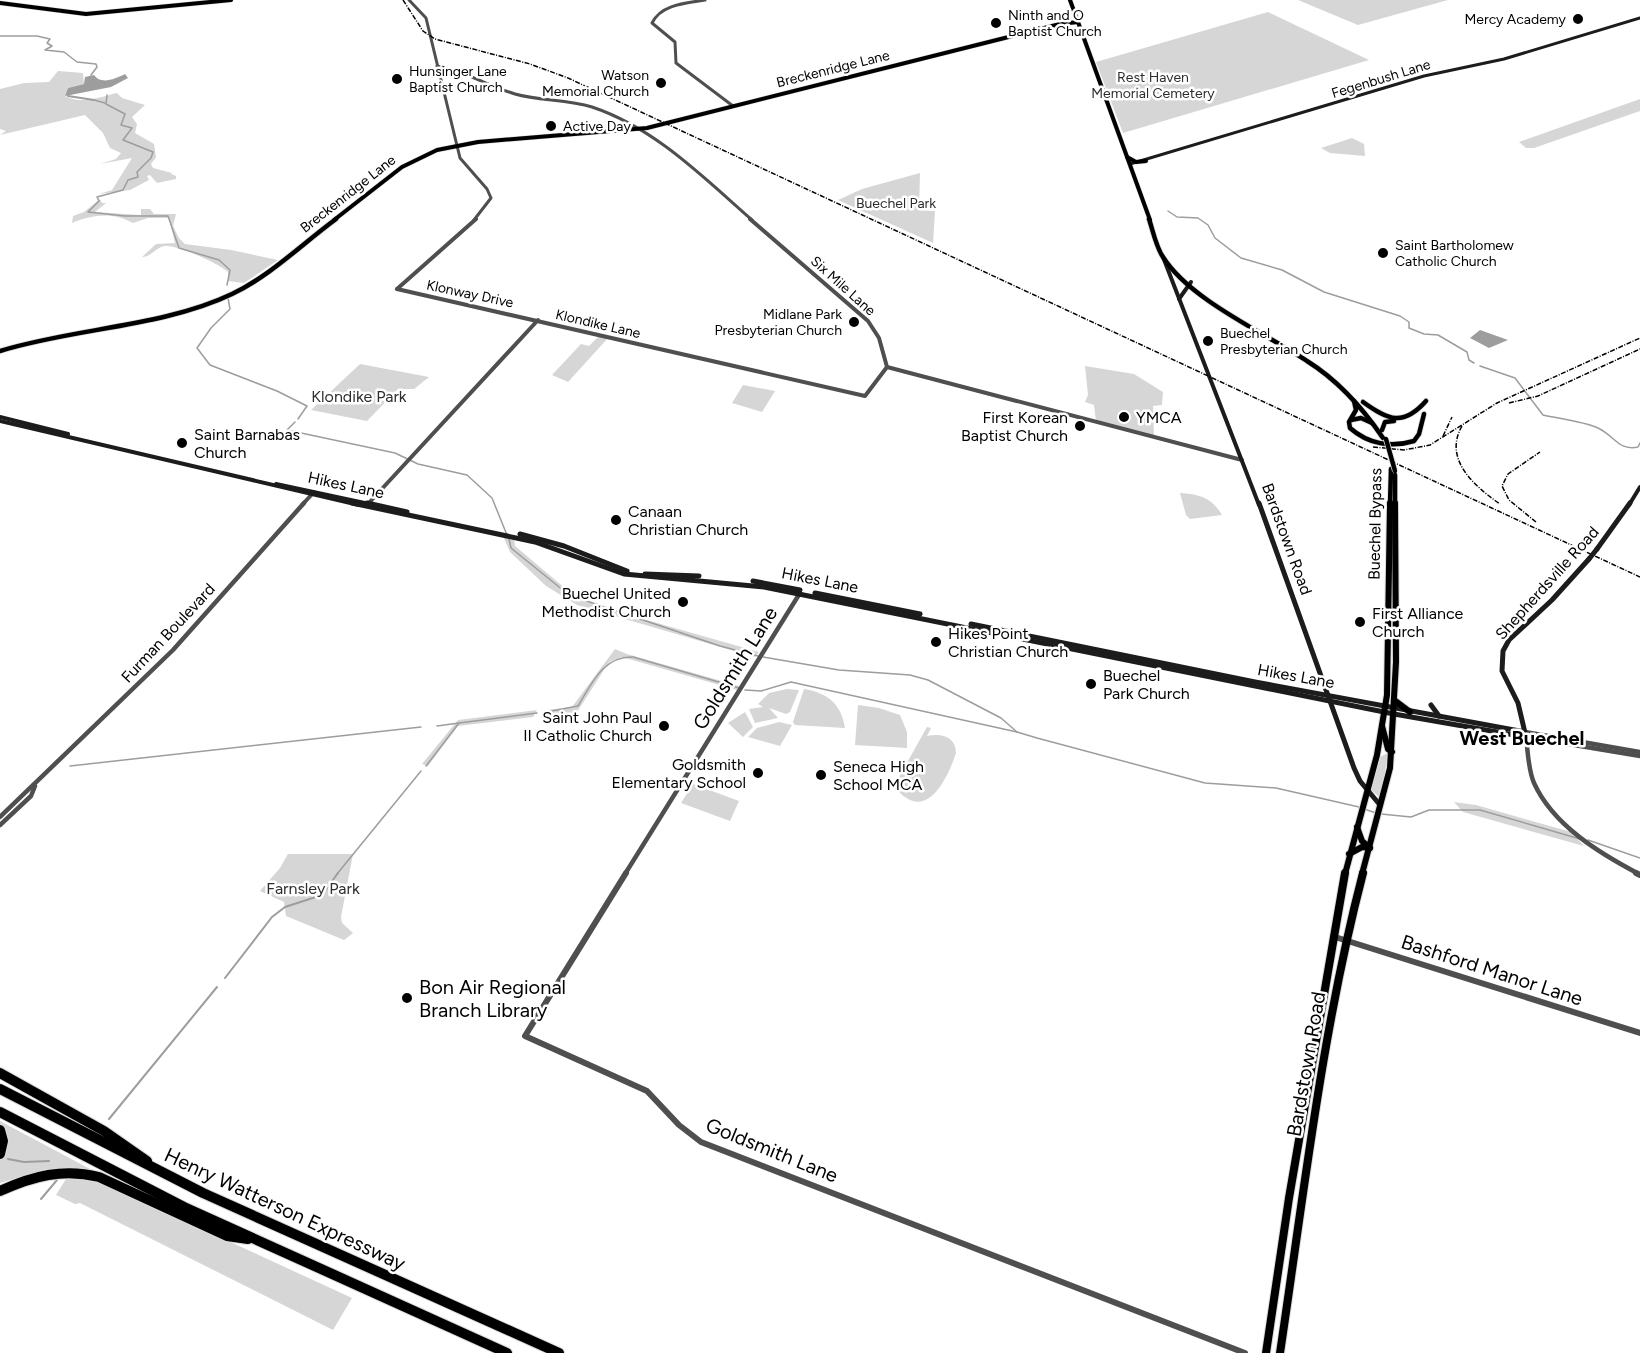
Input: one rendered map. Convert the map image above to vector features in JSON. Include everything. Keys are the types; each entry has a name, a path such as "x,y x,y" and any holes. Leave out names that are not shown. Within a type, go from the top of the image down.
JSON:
{"highway":[{"path":"0,1073 104,1131 168,1176"},
{"name":"Henry Watterson Expressway","path":"0,1089 168,1176 559,1353"},
{"path":"0,1112 139,1185 257,1241 507,1353"},
{"path":"0,1130 3,1141 0,1154"},
{"path":"0,1186 20,1179 61,1171 99,1177 227,1236 257,1241"},
{"path":"0,1191 34,1177"}],"main road":[{"path":"2,2 93,12 164,3 219,0"},
{"path":"2,2 86,14 231,0"},
{"name":"Bardstown Road","path":"1070,0 1161,247 1169,275 1242,460 1358,778 1380,807 1345,941 1280,1353"},
{"path":"1069,22 1076,17"},
{"name":"Fegenbush Lane","path":"1130,164 1140,163 1424,76 1506,59 1640,18"},
{"name":"Breckenridge Lane","path":"0,351 44,338 180,311 235,294 258,279 406,164 430,152 457,145 640,129 1069,22 1078,22"},
{"path":"1127,157 1136,162 1146,161"},
{"path":"1133,173 1140,163"},
{"name":"Buechel Bypass","path":"1163,254 1191,284 1321,371 1352,397 1380,429"},
{"path":"1169,275 1180,274"},
{"path":"1179,299 1191,284"},
{"name":"Buechel Bypass","path":"1191,284 1331,374 1363,402 1384,438 1393,470 1394,711 1392,752 1380,807"},
{"path":"1222,306 1246,320"},
{"path":"1335,391 1352,397 1356,410 1350,420 1350,429 1359,435 1400,445 1417,438 1424,414 1410,420 1386,421 1380,429 1364,418 1350,420"},
{"path":"1363,402 1380,414 1403,418 1417,414 1426,401"},
{"name":"Hikes Lane","path":"0,419 212,472 504,533 566,551 624,574 654,578 734,582 801,592 1394,711 1443,718 1525,735"},
{"name":"Buechel Bypass","path":"1367,789 1377,755 1382,725 1389,650 1393,470"},
{"name":"Shepherdsville Road","path":"1525,735 1518,703 1502,671 1504,648 1598,549 1621,519 1640,487"},
{"name":"Hikes Lane","path":"313,494 367,505"},
{"path":"1394,700 1410,712"},
{"path":"1431,705 1435,713 1443,718"},
{"path":"1394,711 1525,735"},
{"path":"1382,725 1388,749 1392,752"},
{"path":"1377,755 1384,751 1392,752"},
{"name":"Bardstown Road","path":"1266,1353 1348,854 1367,789"},
{"path":"1357,826 1362,841 1370,849"},
{"path":"1348,854 1362,847 1370,849"},
{"path":"1284,1234 1296,1242"}],"street":[{"path":"409,0 424,14 457,145"},
{"path":"705,0 663,10 655,15 652,23 675,42 676,63 733,106"},
{"name":"Six Mile Lane","path":"436,64 449,67 515,94 591,107 640,129 683,160 868,321 879,338 887,367"},
{"name":"Klonway Drive","path":"457,145 462,162 490,193 490,204 397,289 538,320"},
{"name":"Klondike Lane","path":"367,505 440,423 538,320 865,396 887,367"},
{"path":"887,367 1242,460"},
{"name":"Furman Boulevard","path":"0,817 24,793 35,786 166,657 313,494"},
{"name":"Goldsmith Lane","path":"801,592 525,1036 647,1091 679,1125 701,1142 1245,1353"},
{"path":"1525,735 1531,775 1538,790 1554,812 1597,850 1640,875"},
{"name":"Hikes Lane","path":"1525,735 1640,754"},
{"name":"Furman Boulevard","path":"0,825 31,796 35,786"},
{"name":"Bashford Manor Lane","path":"1335,937 1640,1033"}],"green space":[{"path":"1298,0 1448,0 1358,25"},
{"name":"Rest Haven Memorial Cemetery","path":"1268,12 1369,60 1123,133 1096,62"},
{"path":"58,71 83,73 84,84 68,88 65,96 71,99 91,99 117,93 122,98 145,105 132,117 137,124 135,133 154,144 156,157 151,164 153,168 172,173 176,179 157,183 150,175 147,176 149,180 130,190 99,194 112,190 132,158 100,164 116,159 121,153 110,148 103,133 85,115 0,135 6,131 0,129 0,89 24,83 49,82"},
{"path":"1640,99 1640,111 1534,148 1526,148 1519,142"},
{"path":"1352,138 1364,144 1365,156 1330,153 1321,148"},
{"name":"Buechel Park","path":"920,173 919,210 935,211 933,243 838,200 862,189"},
{"path":"100,199 102,203 106,203 95,212 141,215 141,209 150,209 154,214 176,214 173,226 185,244 231,250 278,260 244,283 228,281 228,272 223,268 173,247 163,246 142,257 156,244 175,243 169,218 148,218 133,223 118,217 103,216 72,223 73,216 84,212"},
{"path":"599,336 608,338 568,382 552,375 581,344 589,346"},
{"name":"Klondike Park","path":"360,364 429,377 414,389 398,389 367,421 311,410"},
{"name":"YMCA","path":"1085,366 1134,374 1163,392 1162,405 1153,406 1154,437 1096,421 1094,405 1085,402 1088,395"},
{"path":"743,385 775,391 762,412 732,403"},
{"path":"1180,493 1205,498 1222,515 1190,519 1186,515"},
{"path":"503,536 514,538 515,546 573,595 601,607 759,652 755,657 577,605 546,586 510,552"},
{"path":"615,649 739,686 737,690 622,657 609,662 577,712 544,716 547,710 572,707"},
{"path":"787,689 799,690 790,712 786,714 769,708 778,718 755,723 749,709 763,707 758,704 769,693"},
{"path":"804,689 820,693 832,701 840,712 845,728 795,725 793,722"},
{"path":"858,705 879,708 900,715 907,732 907,748 855,745"},
{"path":"537,710 533,717 458,726 428,766 422,764 458,720"},
{"path":"745,712 753,727 743,737 728,723"},
{"path":"779,722 792,725 780,746 748,737 757,728"},
{"path":"927,727 931,728 927,736 937,735 950,739 956,753 941,786 925,800 915,802 905,797 894,786"},
{"path":"1388,753 1382,792 1378,796 1371,790 1380,757"},
{"path":"693,784 739,801 730,821 681,803"},
{"path":"1454,802 1476,805 1571,832 1584,846 1463,812"},
{"name":"Farnsley Park","path":"288,854 353,854 341,917 342,923 353,933 344,940 286,916 284,902 260,891 280,868"},
{"path":"0,1121 92,1170 47,1169 0,1183"},
{"path":"82,1178 98,1181 352,1298 333,1330 80,1203 75,1204 56,1195 66,1179"}],"shaded area":[{"path":"125,74 128,78 111,87 65,96 68,88 84,84 85,77 94,75 100,80 108,80"},
{"path":"1480,330 1508,340 1489,348 1470,338"}],"waterway":[{"path":"0,36 37,36 50,39 47,43 52,46 45,50 64,52 77,62 96,64 97,67 91,75"},
{"path":"107,95 106,104 125,114 121,125 132,128 123,140 153,152 151,158 137,172 138,177 128,180 123,190 97,197 99,201 88,212 125,216 168,216 179,248 219,260 230,270 227,285"},
{"path":"68,96 94,100"},
{"path":"94,100 105,103"},
{"path":"1168,211 1177,217 1198,218 1208,225 1215,238 1241,258 1282,270 1324,292 1400,316 1409,322 1409,328 1424,334 1438,335 1467,352 1469,360 1474,363"},
{"path":"228,298 230,309 211,328 197,348 210,365 277,391 307,406 298,419"},
{"path":"1480,366 1515,378 1543,415 1598,428 1626,447 1638,447 1640,443"},
{"path":"295,422 287,430 395,453 418,464 467,475 492,498 507,535"},
{"path":"509,539 511,548 569,595 720,646 758,656"},
{"path":"546,712 578,706 600,672 614,661 623,658 633,657 739,688"},
{"path":"763,657 839,670 910,675 928,680 1001,718 1017,732"},
{"path":"745,690 761,691 791,682 1017,732"},
{"path":"459,723 537,713"},
{"path":"426,766 459,723"},
{"path":"437,726 459,723"},
{"path":"70,766 421,727"},
{"path":"1017,732 1205,783 1276,788 1359,807"},
{"path":"337,874 421,771"},
{"path":"1364,809 1376,813"},
{"path":"1381,814 1411,817 1429,810 1480,810 1580,839"},
{"path":"1588,840 1640,858"},
{"path":"225,978 272,917 285,907 322,895 338,873"},
{"path":"109,1119 217,987"},
{"path":"8,1159 24,1162 49,1161"},
{"path":"41,1199 57,1180"}],"railway":[{"path":"403,0 423,31 435,39 530,64 568,78 1640,577"},
{"path":"1373,447 1404,450 1430,445 1497,403 1640,338"},
{"path":"1509,403 1538,396 1640,349"},
{"path":"1443,436 1452,417"},
{"path":"1462,426 1457,438 1456,450 1464,471 1480,489 1500,504"},
{"path":"1536,522 1509,500 1502,486 1508,474 1540,452"}],"place":[{"name":"Mercy Academy","path":"1578,19"},
{"name":"Ninth and O Baptist Church","path":"996,23"},
{"name":"Hunsinger Lane Baptist Church","path":"397,79"},
{"name":"Watson Memorial Church","path":"661,83"},
{"name":"Active Day","path":"551,126"},
{"name":"Saint Bartholomew Catholic Church","path":"1383,253"},
{"name":"Midlane Park Presbyterian Church","path":"854,322"},
{"name":"Buechel Presbyterian Church","path":"1208,341"},
{"name":"YMCA","path":"1124,417"},
{"name":"First Korean Baptist Church","path":"1080,426"},
{"name":"Saint Barnabas Church","path":"182,443"},
{"name":"Canaan Christian Church","path":"616,520"},
{"name":"Buechel United Methodist Church","path":"683,602"},
{"name":"First Alliance Church","path":"1360,622"},
{"name":"Hikes Point Christian Church","path":"936,642"},
{"name":"Buechel Park Church","path":"1091,684"},
{"name":"Saint John Paul II Catholic Church","path":"664,726"},
{"name":"Goldsmith Elementary School","path":"758,773"},
{"name":"Seneca High School MCA","path":"821,775"},
{"name":"Bon Air Regional Branch Library","path":"407,998"}],"district":[{"name":"West Buechel","path":"1522,738"}]}
